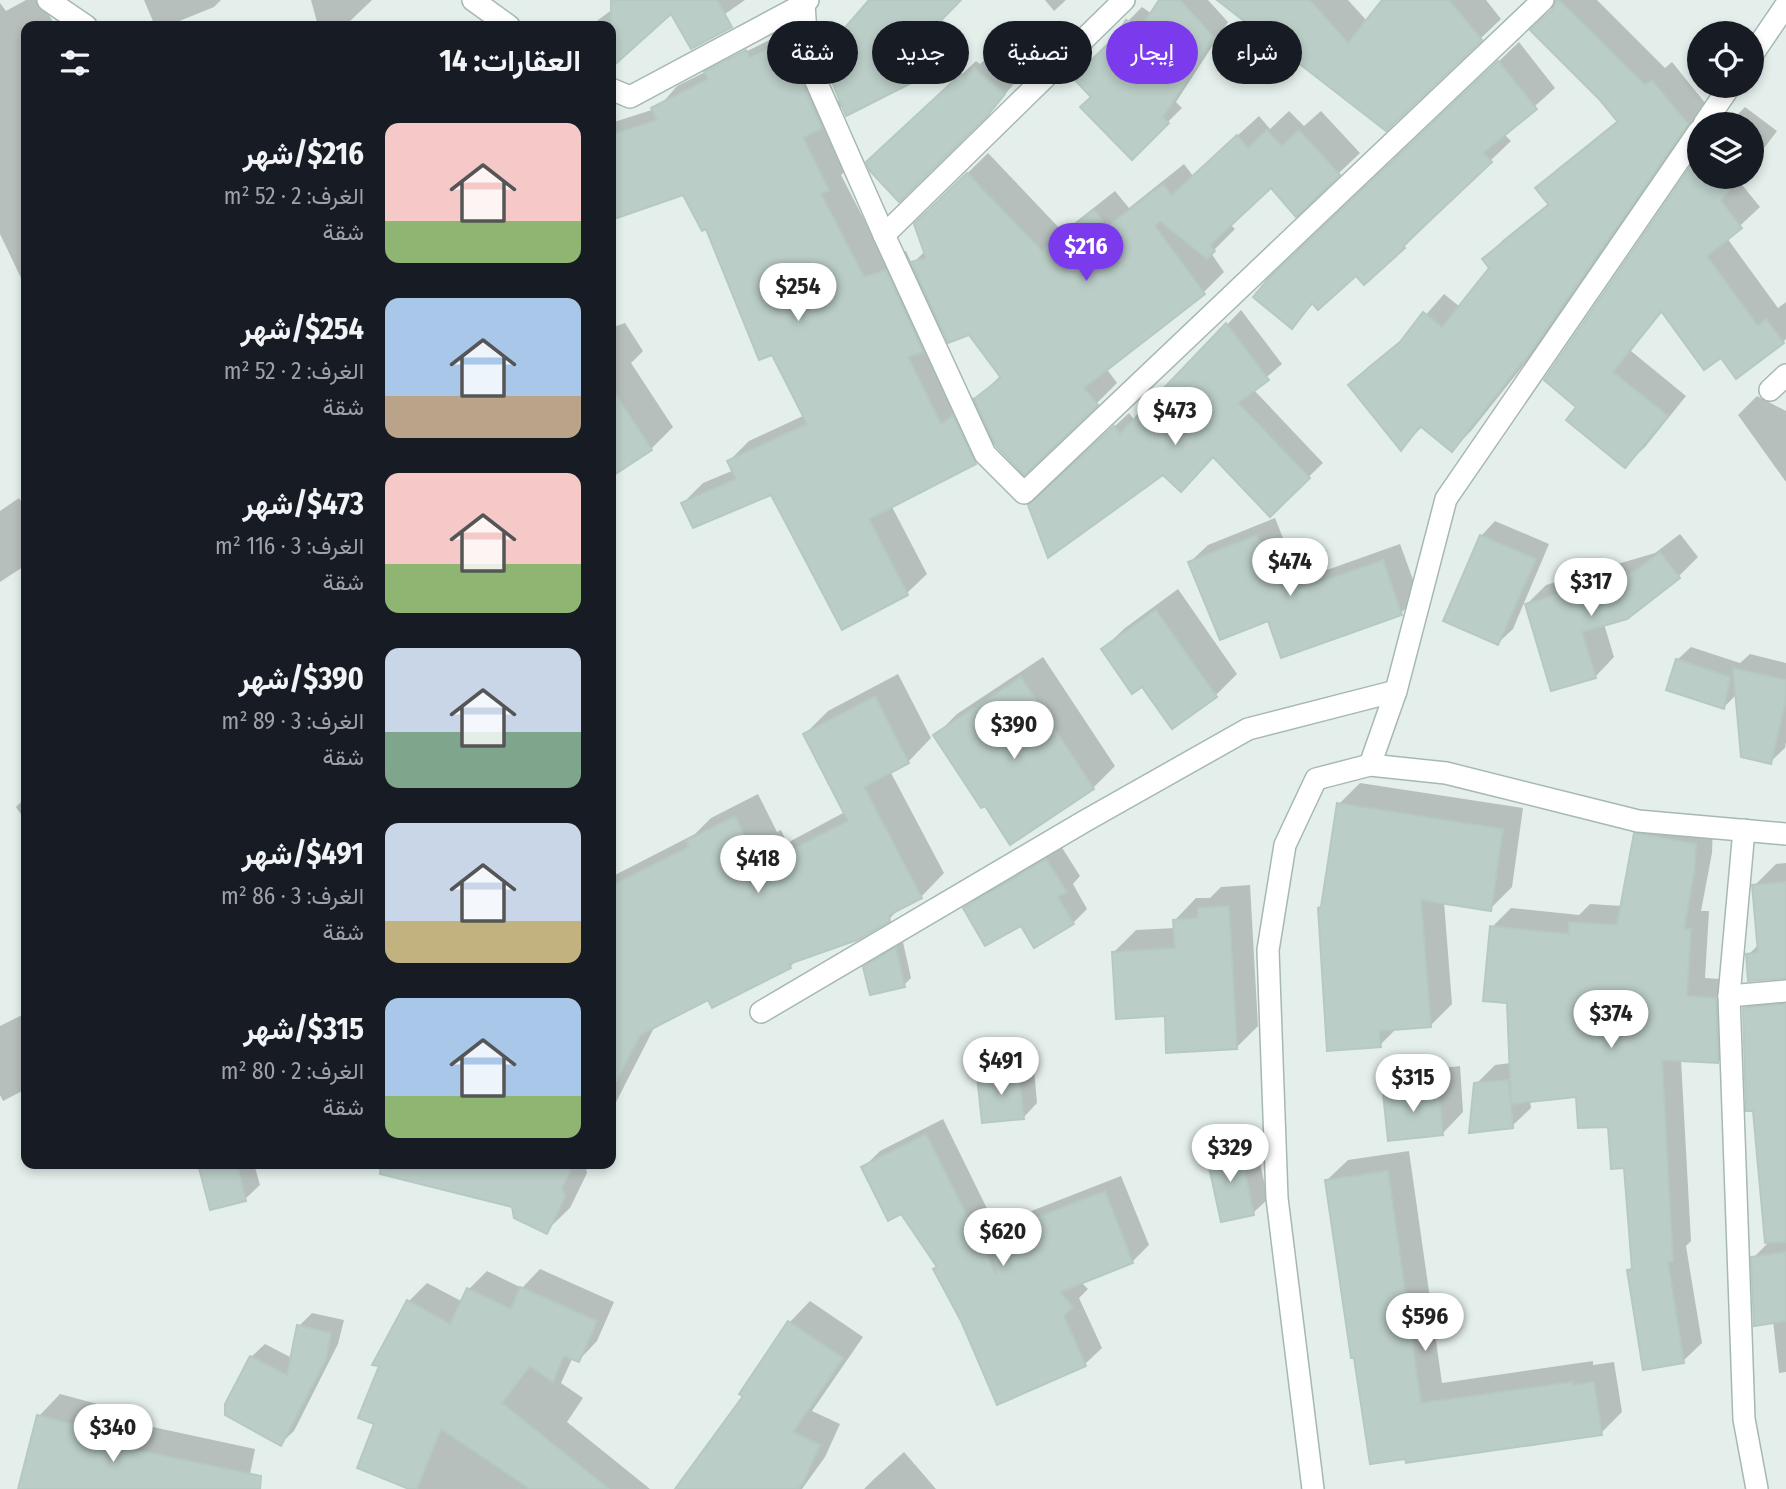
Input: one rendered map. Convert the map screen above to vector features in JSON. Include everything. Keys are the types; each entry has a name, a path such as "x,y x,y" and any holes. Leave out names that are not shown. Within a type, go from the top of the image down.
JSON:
{"street":[{"path":"48,0 79,21"},
{"path":"473,0 502,21"},
{"path":"884,235 1124,0"},
{"path":"616,91 630,97 806,2 808,64 985,454 1024,494 1543,0"},
{"path":"1764,37 1786,5"},
{"path":"1370,765 1395,691 1446,499 1687,148"},
{"path":"761,1012 1084,821 1248,729 1395,691"},
{"path":"1313,1489 1277,1198 1268,950 1285,845 1315,779 1370,765 1446,773 1638,821 1786,834"},
{"path":"1744,830 1729,996 1744,1419 1757,1489"},
{"path":"1729,996 1786,991"}],"building":[{"path":"611,0 717,0 732,27 691,49 671,14 616,64 616,21 611,21"},
{"path":"869,0 961,0 941,21 872,21 872,84 909,84 846,116 833,84 858,84 858,21 851,21"},
{"path":"1159,0 1180,0 1212,35 1212,40 1198,62 1198,21 1145,21"},
{"path":"1217,0 1310,0 1348,43 1382,0 1449,0 1482,40 1386,131 1302,66 1302,21 1244,21"},
{"path":"1556,0 1559,0 1645,85 1652,80 1687,125 1523,363 1452,452 1420,426 1401,451 1348,385 1400,342 1423,312 1442,327 1489,268 1482,259 1549,205 1535,188 1618,122 1600,100 1530,30 1552,10"},
{"path":"1106,46 1106,84 1184,84 1163,117 1169,123 1132,160 1080,107 1091,97 1079,84 1092,84 1092,59"},
{"path":"746,50 750,58 767,50 767,84 802,84 822,128 803,138 829,190 821,194 864,277 886,270 923,352 908,357 941,424 953,415 976,464 869,519 908,595 842,630 771,495 693,528 681,503 736,479 727,461 807,424 772,355 759,360 706,229 702,231 683,195 616,218 616,133 657,120 651,108 708,79 704,72"},
{"path":"1498,61 1537,109 1483,153 1492,162 1403,246 1405,248 1364,285 1356,276 1318,310 1312,303 1292,329 1253,297 1269,278"},
{"path":"974,68 983,76 983,84 993,84 1005,94 987,116 899,202 870,171 866,162 950,84 969,84 969,74"},
{"path":"1267,130 1282,146 1299,130 1340,175 1296,217 1271,188 1210,245 1215,251 1207,259 1160,221 1155,226 1205,294 1084,388 1098,405 1024,475 996,446 974,399 1001,378 969,335 948,343 911,262 926,258 914,224 967,173 1042,251 1094,210 1107,227 1163,184 1172,195 1237,135 1248,148"},
{"path":"1687,171 1687,189 1730,189 1721,201 1742,228 1707,256 1758,326 1766,319 1784,343 1736,379 1721,358 1704,370 1661,311 1613,372 1668,416 1625,468 1566,420 1576,407 1544,380"},
{"path":"1226,323 1269,380 1238,403 1310,478 1270,517 1213,457 1181,492 1163,475 1048,558 1028,505 1114,426 1120,434"},
{"path":"616,395 652,450 616,474"},
{"path":"1257,535 1275,580 1314,565 1293,592 1383,560 1402,615 1281,658 1268,621 1220,640 1188,562"},
{"path":"1480,535 1536,559 1498,645 1443,621"},
{"path":"1660,552 1680,578 1627,619 1582,632 1596,678 1551,691 1525,604 1634,572"},
{"path":"1156,610 1217,697 1172,729 1142,687 1132,694 1101,649"},
{"path":"1676,659 1730,677 1724,709 1666,690"},
{"path":"1733,668 1786,680 1786,699 1771,764 1741,757"},
{"path":"1021,677 1094,789 1010,845 985,806 981,808 933,735"},
{"path":"875,696 909,763 864,787 922,898 889,915 890,921 857,940 789,964 791,968 712,1008 708,1000 640,1035 616,1082 616,884 689,847 686,841 735,816 753,854 757,852 764,864 848,821 803,734"},
{"path":"1337,803 1503,829 1491,911 1421,900 1431,1027 1379,1031 1381,1047 1327,1051 1318,908 1321,907"},
{"path":"1634,833 1696,844 1684,929 1691,929 1687,996 1716,998 1718,1063 1662,1060 1673,1261 1668,1262 1684,1363 1643,1370 1627,1270 1632,1269 1624,1168 1611,1169 1608,1127 1578,1128 1576,1097 1511,1104 1513,1128 1469,1133 1474,1083 1508,1080 1511,1102 1507,1003 1483,1001 1490,926 1569,934 1569,922 1617,925"},
{"path":"1046,859 1067,892 1058,897 1074,924 1034,948 1021,926 985,946 963,908"},
{"path":"1786,882 1786,978 1748,981 1746,954 1758,953 1752,885"},
{"path":"1229,906 1237,1049 1166,1053 1165,1016 1116,1019 1112,952 1175,948 1173,920 1198,918 1198,908"},
{"path":"896,947 905,987 870,995 863,967"},
{"path":"1786,1004 1786,1242 1765,1243 1753,1111 1746,1111 1743,1008"},
{"path":"1019,1071 1024,1119 982,1123 977,1076"},
{"path":"1438,1087 1443,1135 1388,1141 1383,1093"},
{"path":"926,1134 996,1274 992,1235 1105,1191 1133,1263 1060,1292 1073,1307 1064,1316 1086,1366 997,1405 961,1321 933,1269 937,1267 901,1214 888,1221 861,1167"},
{"path":"1239,1146 1254,1215 1221,1222 1206,1153"},
{"path":"199,1169 238,1169 246,1201 210,1210"},
{"path":"380,1169 571,1169 562,1187 565,1197 547,1234 514,1218 512,1207 380,1174"},
{"path":"1388,1171 1421,1403 1572,1382 1573,1385 1594,1382 1602,1435 1406,1463 1405,1459 1370,1464 1354,1358 1351,1358 1325,1180"},
{"path":"1786,1252 1786,1321 1754,1326 1751,1257"},
{"path":"520,1287 597,1321 579,1362 564,1356 553,1382 530,1366 502,1403 609,1489 530,1489 441,1429 417,1489 409,1489 357,1468 374,1424 358,1418 379,1366 372,1365 407,1300 450,1324 467,1288 511,1309"},
{"path":"788,1321 843,1358 793,1432 820,1445 804,1481 798,1489 675,1489 743,1396 739,1394"},
{"path":"297,1325 331,1333 326,1359 281,1446 225,1415 225,1404 250,1356 287,1375"},
{"path":"37,1415 129,1439 127,1448 261,1476 260,1489 18,1489"}]}
